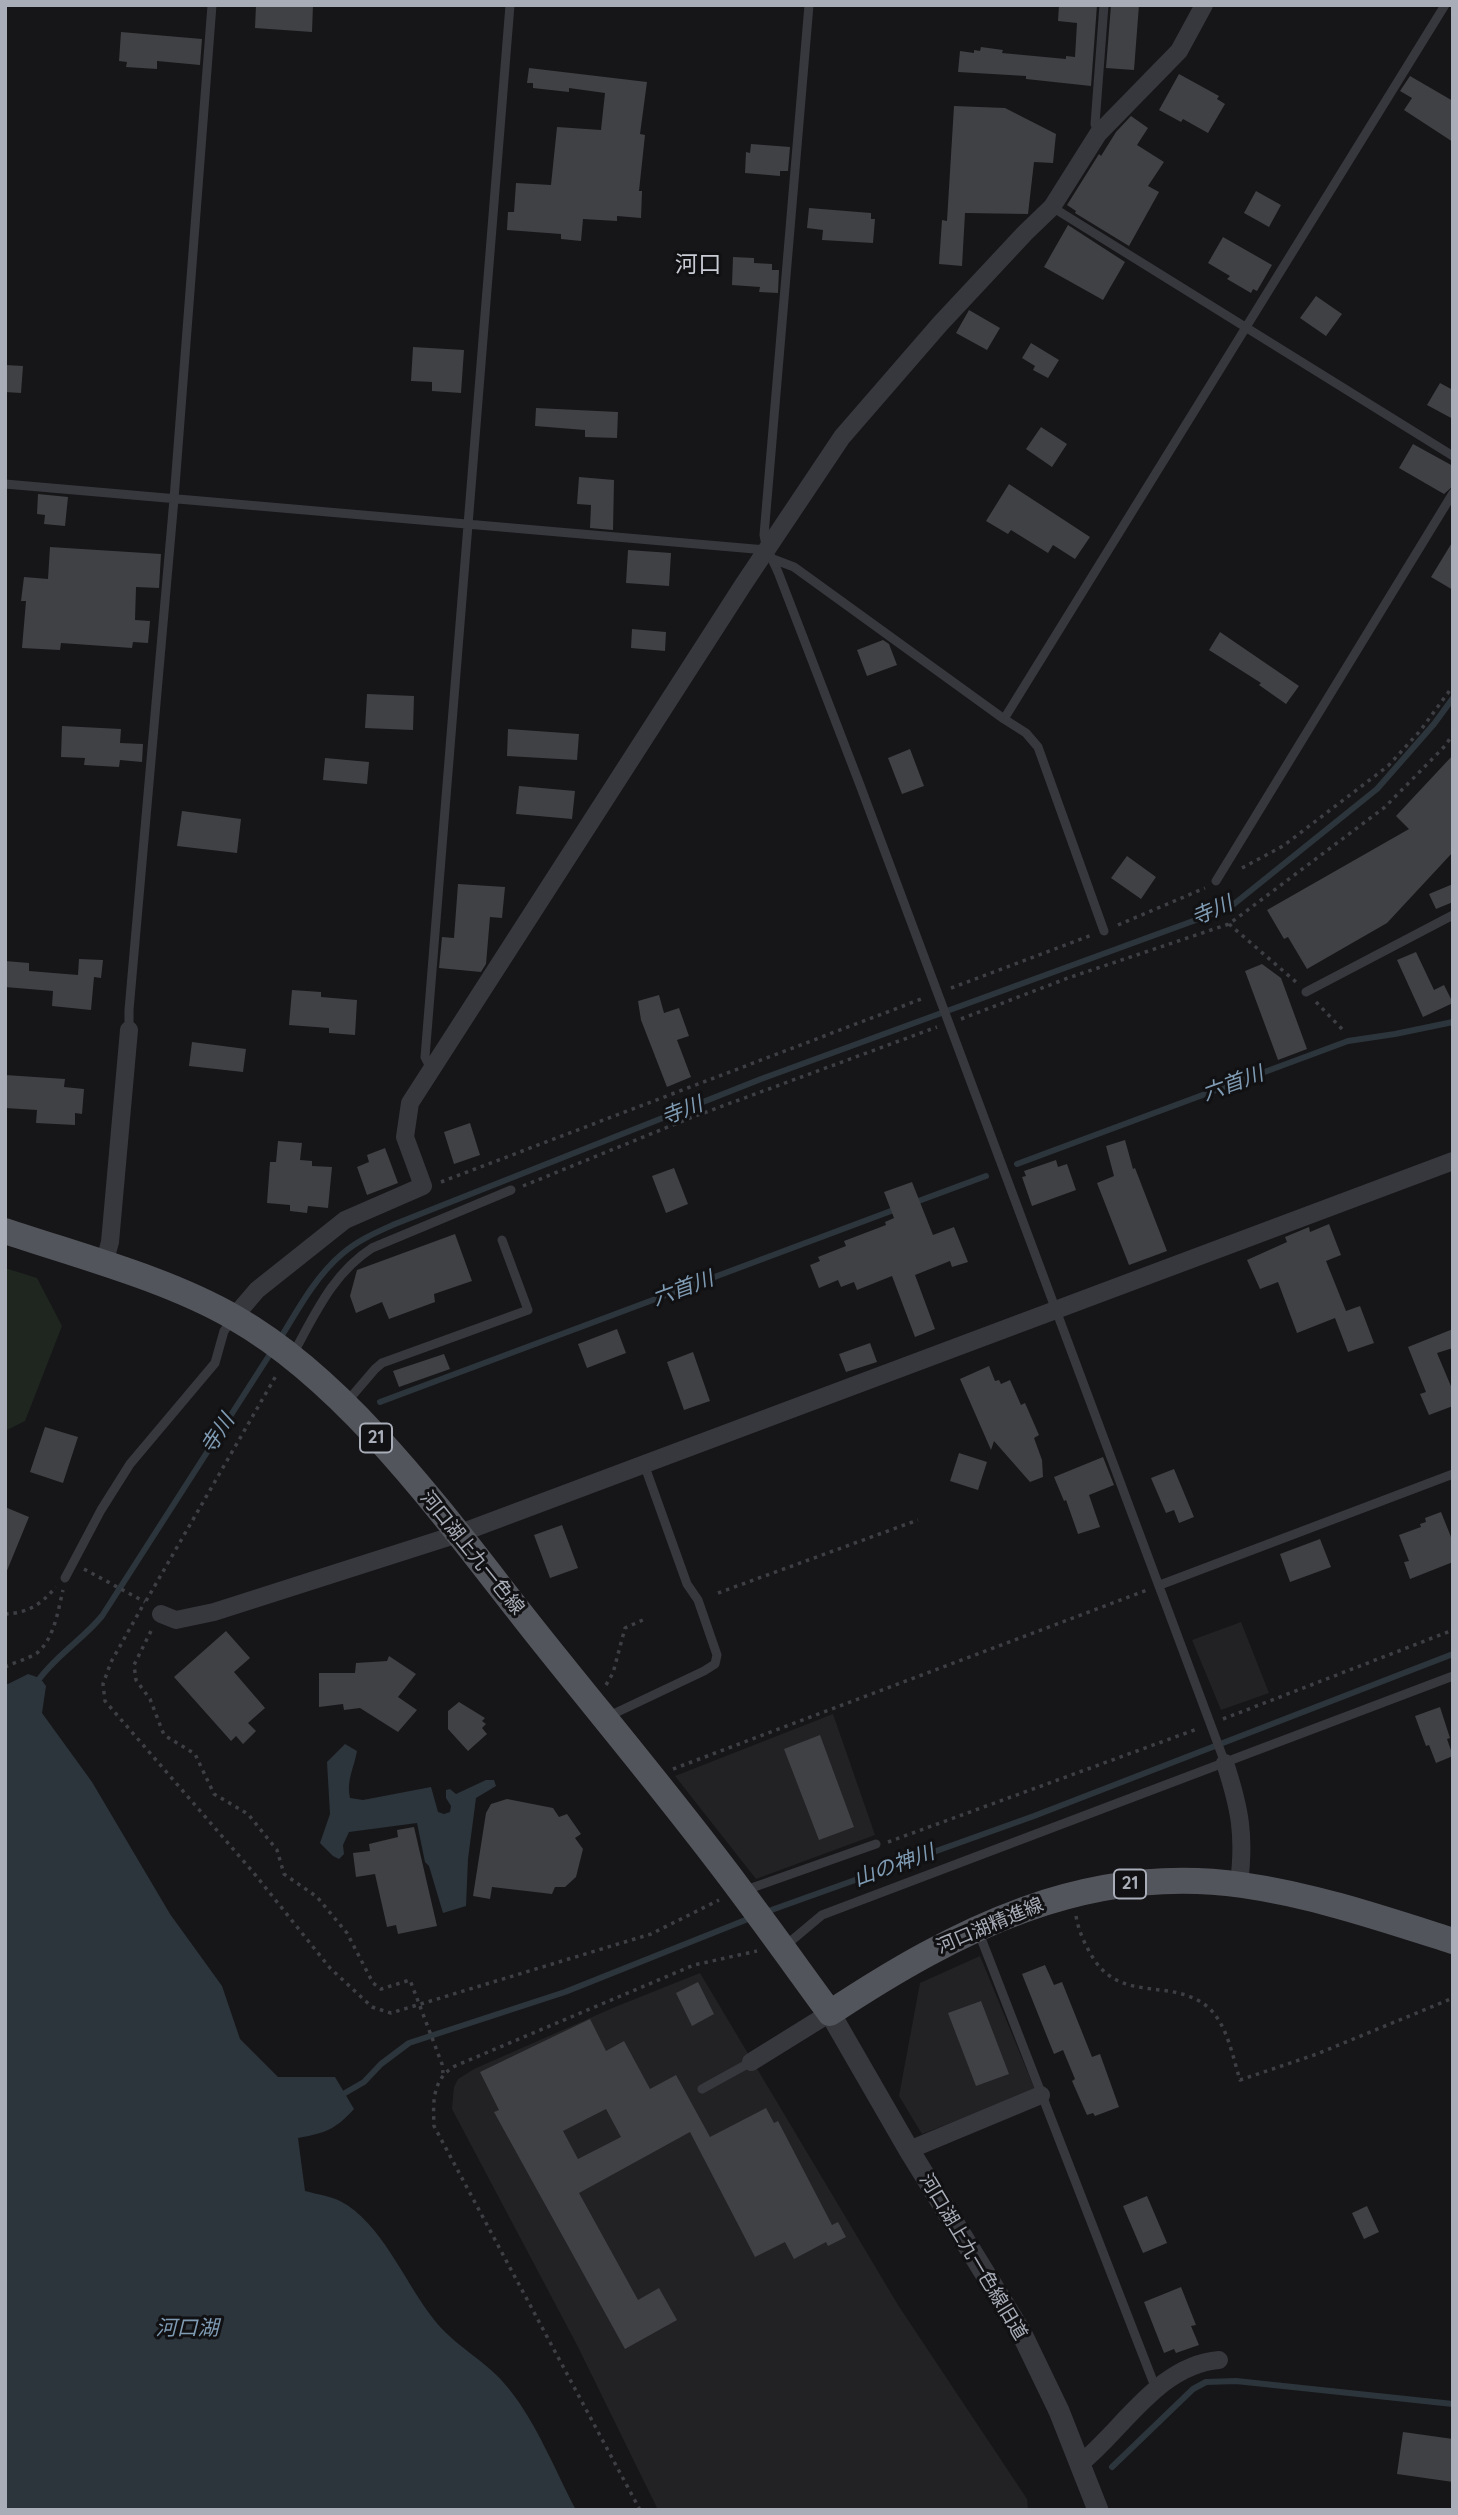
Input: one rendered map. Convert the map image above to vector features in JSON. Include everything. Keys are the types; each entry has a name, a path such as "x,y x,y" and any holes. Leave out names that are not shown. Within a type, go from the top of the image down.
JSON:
{"main road":[{"name":"河口湖上九一色線","path":"5,1231 178,1291 242,1322 345,1405 407,1472 458,1534 652,1779 772,1944 830,2013"},
{"name":"河口湖精進線","path":"830,2013 917,1959 977,1928 1024,1908 1078,1893 1129,1884 1196,1881 1239,1884 1309,1899 1453,1941"}],"street":[{"path":"242,1322 257,1290 345,1220 423,1186 405,1137 410,1103 769,555 842,437 950,314 1052,207 1098,134 1179,51 1204,5"},
{"path":"104,1264 110,1242 129,1030"},
{"path":"161,1614 176,1620 214,1612 458,1534 1453,1161"},
{"path":"1224,1759 1240,1816 1242,1837 1239,1884"},
{"path":"751,2062 830,2013"},
{"name":"河口湖上九一色線旧道","path":"830,2013 909,2150 1021,2332 1081,2463 1098,2510"},
{"path":"909,2150 1041,2095"},
{"path":"1081,2463 1156,2389 1188,2367 1204,2361 1219,2360"}],"lane":[{"path":"129,1030 212,5"},
{"path":"431,1069 425,1057 510,5"},
{"path":"809,5 764,535 769,555 855,772 1224,1759"},
{"path":"1098,134 1095,124 1104,5"},
{"path":"1004,719 1445,5"},
{"path":"1052,207 1453,456"},
{"path":"5,484 469,524 769,555 794,567 1026,733 1038,747 1104,930"},
{"path":"1216,881 1453,493"},
{"path":"1306,992 1453,915"},
{"path":"285,1359 339,1276 355,1259 372,1248 511,1191"},
{"path":"345,1405 382,1363 528,1310 502,1240"},
{"path":"66,1575 130,1464 215,1363 225,1331 242,1322"},
{"path":"604,1719 704,1671 715,1664 717,1655 698,1600 687,1584 643,1463"},
{"path":"1160,1586 1453,1474"},
{"path":"772,1944 822,1915 1224,1759 1453,1676"},
{"path":"737,1896 876,1844"},
{"path":"977,1928 1156,2389"},
{"path":"702,2089 751,2062"}],"path":[{"path":"423,1186 447,1180 938,996 1199,892 1283,846 1388,766 1420,732 1453,686"},
{"path":"511,1191 690,1118 948,1021 1229,923 1385,807 1445,746 1453,734"},
{"path":"1229,923 1306,992 1343,1030"},
{"path":"285,1359 111,1662 103,1684 106,1701 253,1872 330,1968 372,2007 391,2013 651,1934 737,1896"},
{"path":"718,1593 918,1520"},
{"path":"80,1567 146,1602 161,1614 134,1665 136,1680 149,1699 163,1735 195,1754 214,1794 248,1814 277,1850 284,1874 317,1896 347,1933 373,1983 381,1989 410,1980 442,2064 443,2073 433,2104 434,2126 640,2510"},
{"path":"5,1614 16,1614 41,1604 66,1575"},
{"path":"5,1667 35,1654 45,1644 55,1623 66,1575"},
{"path":"652,1779 1160,1586"},
{"path":"601,1691 612,1673 625,1628 645,1619"},
{"path":"876,1844 886,1843 1212,1728 1453,1630"},
{"path":"1078,1893 1076,1913 1079,1933 1104,1973 1126,1986 1175,1991 1196,1999 1212,2011 1223,2028 1240,2080 1317,2054 1453,1998"},
{"path":"443,2073 694,1965 772,1944"}],"shaded area":[{"path":"5,1268 37,1278 62,1326 25,1421 5,1431"},
{"path":"1241,1622 1269,1693 1221,1710 1192,1640"},
{"path":"833,1714 875,1835 756,1879 675,1776"},
{"path":"980,1956 1035,2090 922,2134 899,2096 920,1983"},
{"path":"700,1973 898,2305 1027,2499 1028,2510 658,2510 577,2345 452,2109 454,2087 458,2079 474,2069"}],"water":[{"name":"河口湖","path":"28,1674 40,1678 46,1686 42,1713 92,1782 170,1914 222,1986 240,2039 278,2077 335,2077 354,2109 329,2130 298,2138 305,2191 340,2201 368,2223 440,2327 501,2379 537,2432 576,2510 5,2510 5,1683"},
{"path":"345,1744 357,1751 350,1780 350,1798 363,1800 431,1787 438,1812 444,1814 450,1812 451,1806 446,1798 446,1790 450,1789 456,1794 486,1780 494,1780 496,1786 476,1798 468,1859 466,1906 443,1913 429,1866 425,1862 417,1823 349,1832 343,1845 344,1854 339,1859 320,1843 330,1814 327,1762"}],"building":[{"path":"256,5 313,5 312,32 255,28"},
{"path":"1059,5 1097,5 1091,86 1026,79 1026,76 958,72 960,51 974,53 974,50 980,51 981,47 1003,50 1002,53 1066,59 1066,56 1075,57 1077,23 1058,21"},
{"path":"1111,5 1139,5 1134,70 1106,68"},
{"path":"121,32 202,39 200,65 157,61 157,69 126,67 127,62 119,61"},
{"path":"529,68 647,82 640,134 645,135 639,191 642,191 641,218 617,216 617,221 583,219 581,241 561,239 561,234 507,230 508,212 514,212 516,183 551,185 557,127 601,130 605,93 569,88 569,92 533,88 533,83 527,83"},
{"path":"1179,74 1219,96 1217,99 1225,104 1208,133 1159,110"},
{"path":"1410,76 1453,101 1453,142 1404,110 1412,98 1400,91"},
{"path":"954,106 1005,108 1056,134 1053,163 1034,162 1028,214 965,213 962,266 939,264 942,220 947,221"},
{"path":"1131,116 1148,128 1137,145 1164,162 1148,186 1159,192 1129,246 1075,213 1076,211 1067,205 1099,154 1101,156 1116,132"},
{"path":"751,144 790,147 788,171 780,171 780,176 745,173 746,152 750,153"},
{"path":"1256,191 1281,205 1269,227 1244,213"},
{"path":"809,208 871,213 871,219 875,219 873,243 822,240 823,230 807,228"},
{"path":"1068,225 1125,262 1103,300 1044,267"},
{"path":"1223,237 1272,265 1257,291 1253,289 1251,293 1227,279 1230,276 1208,263"},
{"path":"733,257 754,258 754,263 772,264 772,270 779,270 778,293 759,292 760,287 732,285"},
{"path":"1316,296 1342,314 1326,336 1300,318"},
{"path":"969,310 1000,328 987,350 956,333"},
{"path":"1031,343 1059,360 1048,378 1033,370 1035,366 1022,358"},
{"path":"413,347 464,350 461,393 432,391 432,382 411,381"},
{"path":"5,365 23,366 21,393 5,392"},
{"path":"1440,383 1453,390 1453,419 1427,405"},
{"path":"536,408 618,412 617,438 585,437 585,430 535,426"},
{"path":"1041,427 1067,444 1052,467 1026,449"},
{"path":"1413,444 1453,466 1453,486 1444,494 1399,468"},
{"path":"579,477 614,480 613,530 590,528 591,505 577,504"},
{"path":"1009,484 1090,537 1075,559 1053,545 1048,553 1011,530 1008,534 986,521"},
{"path":"38,494 68,497 65,526 44,524 45,515 37,514"},
{"path":"1453,541 1453,590 1431,577"},
{"path":"50,547 161,554 159,588 136,587 135,620 150,621 148,643 133,642 132,648 61,643 60,650 22,648 26,601 21,601 24,577 48,579"},
{"path":"628,550 671,553 669,586 626,583"},
{"path":"632,629 666,632 665,651 631,648"},
{"path":"1220,632 1299,686 1286,704 1259,685 1261,683 1209,650"},
{"path":"883,640 889,644 897,665 867,676 857,650"},
{"path":"367,694 414,696 413,730 365,728"},
{"path":"62,726 121,729 120,743 143,744 142,762 120,760 119,767 84,765 85,758 61,757"},
{"path":"508,729 579,734 577,760 507,756"},
{"path":"910,749 924,786 902,794 888,758"},
{"path":"1453,755 1453,852 1387,923 1307,969 1288,937 1284,939 1267,910 1409,829 1396,816"},
{"path":"325,758 369,762 367,784 323,780"},
{"path":"519,786 575,791 572,819 516,814"},
{"path":"182,811 241,819 237,853 177,846"},
{"path":"1127,856 1156,877 1141,899 1111,878"},
{"path":"458,884 505,887 502,918 490,917 486,964 481,972 439,968 442,937 454,938"},
{"path":"1453,884 1453,902 1436,909 1429,894"},
{"path":"1416,952 1434,990 1444,985 1453,1003 1423,1017 1397,960"},
{"path":"79,959 103,960 101,978 94,977 91,1010 52,1006 53,991 5,987 5,961 29,963 29,971 78,975"},
{"path":"1262,964 1281,978 1307,1049 1278,1060 1245,971"},
{"path":"292,990 321,992 321,997 357,1000 355,1035 329,1033 329,1028 289,1025"},
{"path":"659,995 664,1013 679,1008 689,1036 677,1040 691,1077 667,1087 641,1020 638,1001"},
{"path":"192,1042 246,1049 243,1072 189,1066"},
{"path":"5,1075 65,1079 64,1087 84,1089 82,1114 75,1113 75,1125 36,1123 37,1110 5,1108"},
{"path":"470,1123 480,1155 454,1164 444,1132"},
{"path":"1125,1140 1133,1169 1135,1168 1167,1251 1129,1265 1097,1183 1114,1176 1106,1146"},
{"path":"278,1141 302,1143 300,1160 312,1161 312,1166 332,1167 328,1208 308,1206 307,1213 290,1211 290,1205 267,1203 270,1162 276,1162"},
{"path":"385,1148 398,1183 367,1195 357,1167 369,1162 367,1155"},
{"path":"1056,1160 1058,1167 1067,1164 1076,1190 1032,1206 1022,1177 1026,1176 1024,1171"},
{"path":"674,1168 688,1204 666,1213 652,1176"},
{"path":"912,1182 933,1235 954,1227 968,1262 952,1267 950,1261 915,1275 935,1329 915,1337 892,1276 857,1290 854,1282 841,1287 838,1280 819,1288 810,1265 820,1261 818,1257 846,1246 844,1241 886,1225 885,1222 894,1218 884,1192"},
{"path":"1329,1224 1341,1255 1326,1261 1346,1311 1360,1306 1374,1343 1348,1352 1335,1318 1297,1333 1278,1282 1260,1289 1247,1260 1287,1242 1285,1237 1309,1227 1310,1232"},
{"path":"455,1234 472,1281 434,1294 435,1302 389,1319 382,1302 356,1313 350,1296 357,1270"},
{"path":"617,1329 626,1353 587,1368 578,1344"},
{"path":"1453,1329 1453,1348 1437,1353 1453,1391 1453,1406 1429,1415 1420,1394 1426,1392 1408,1347"},
{"path":"870,1343 877,1362 846,1372 839,1354"},
{"path":"693,1352 710,1401 684,1410 667,1362"},
{"path":"444,1354 450,1369 399,1387 393,1371"},
{"path":"989,1366 995,1381 999,1380 1001,1384 1010,1380 1021,1405 1025,1403 1039,1435 1034,1438 1042,1460 1043,1477 1030,1482 994,1441 991,1450 960,1379"},
{"path":"45,1427 78,1437 63,1483 30,1472"},
{"path":"959,1453 987,1462 978,1490 950,1481"},
{"path":"1103,1457 1114,1485 1089,1495 1100,1527 1078,1534 1066,1500 1064,1501 1054,1477"},
{"path":"1174,1469 1194,1517 1179,1523 1174,1510 1166,1513 1151,1478"},
{"path":"5,1507 29,1517 6,1573 5,1573"},
{"path":"1441,1512 1453,1542 1453,1562 1410,1579 1404,1562 1409,1561 1399,1535 1421,1527 1420,1524 1426,1522 1425,1518"},
{"path":"562,1525 578,1568 550,1578 534,1535"},
{"path":"1320,1539 1331,1567 1290,1582 1280,1554"},
{"path":"226,1631 250,1658 234,1672 265,1708 248,1723 256,1731 243,1744 236,1736 231,1741 174,1677"},
{"path":"389,1656 416,1674 398,1697 417,1710 398,1732 360,1708 344,1710 343,1704 319,1707 319,1673 355,1673 356,1663 387,1661"},
{"path":"459,1702 485,1718 482,1721 486,1724 482,1728 487,1734 468,1751 448,1729 448,1711"},
{"path":"1440,1707 1453,1756 1436,1763 1429,1745 1426,1746 1415,1716"},
{"path":"820,1735 854,1827 819,1840 784,1749"},
{"path":"507,1799 553,1808 559,1817 567,1814 581,1834 575,1838 583,1849 576,1877 565,1887 555,1887 552,1894 492,1887 490,1899 473,1896 486,1813 491,1804"},
{"path":"414,1827 437,1926 398,1934 396,1925 387,1927 375,1874 356,1877 353,1853 370,1851 369,1844 398,1837 397,1830"},
{"path":"1045,1965 1054,1985 1062,1982 1092,2057 1100,2054 1119,2107 1095,2116 1093,2113 1087,2115 1072,2081 1075,2079 1063,2050 1054,2054 1022,1974"},
{"path":"698,1982 714,2014 692,2026 676,1993"},
{"path":"981,2001 1009,2074 976,2086 948,2013"},
{"path":"590,2019 606,2051 624,2041 650,2089 676,2075 710,2137 766,2108 774,2123 778,2121 832,2225 838,2222 846,2237 828,2246 826,2242 794,2259 785,2242 755,2257 690,2132 579,2193 638,2300 659,2288 677,2320 625,2349 494,2112 499,2110 480,2072","holes":["606,2109 621,2137 578,2159 563,2131"]},
{"path":"1147,2196 1167,2243 1143,2253 1123,2206"},
{"path":"1367,2206 1379,2232 1364,2239 1352,2213"},
{"path":"1181,2287 1196,2325 1191,2326 1199,2345 1176,2353 1174,2349 1164,2353 1144,2302"},
{"path":"1403,2432 1453,2439 1453,2482 1397,2474"}],"waterway":[{"name":"寺川","path":"280,1339 324,1272 354,1245 381,1230 761,1079 1234,904 1377,789 1453,698"},
{"name":"六首川","path":"1017,1164 1348,1041 1453,1022"},
{"name":"六首川","path":"913,1203 986,1176"},
{"name":"六首川","path":"380,1402 899,1208"},
{"name":"寺川","path":"40,1678 102,1616 272,1351"},
{"name":"山の神川","path":"763,1913 1034,1816 1453,1654"},
{"name":"山の神川","path":"345,2093 364,2082 381,2064 409,2043 565,1992 753,1917"},
{"path":"1112,2467 1193,2389 1206,2382 1236,2381 1453,2404"}],"district":[{"name":"河口","path":"698,265"}]}
